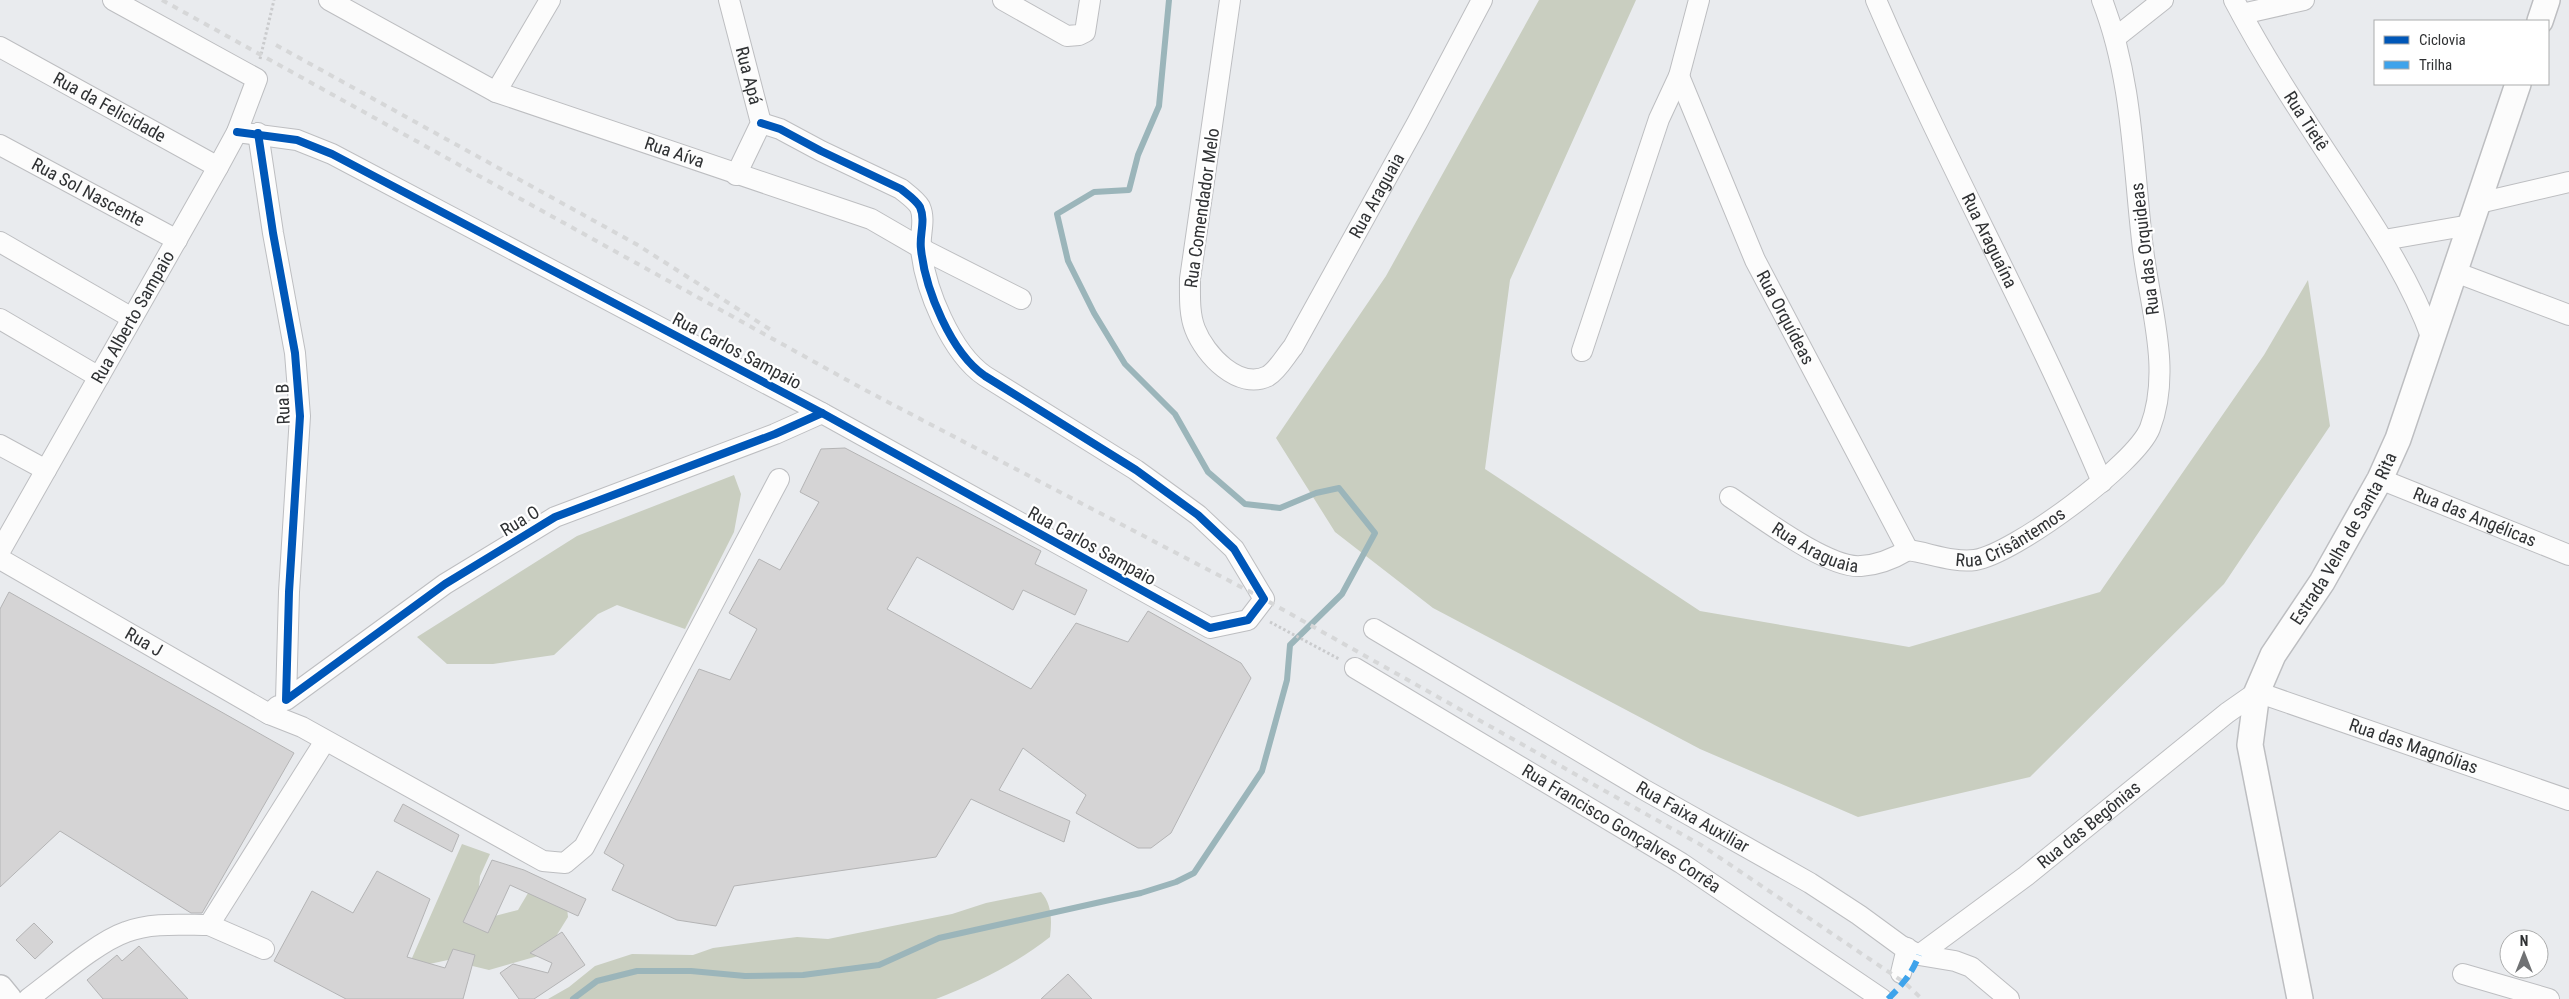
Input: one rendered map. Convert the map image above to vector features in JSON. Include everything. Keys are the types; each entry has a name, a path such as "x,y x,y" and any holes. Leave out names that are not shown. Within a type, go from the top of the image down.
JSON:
{"main road":[{"path":"2540,20 2547,0"},
{"name":"Estrada Velha de Santa Rita","path":"2300,999 2250,745 2257,692 2273,655 2322,582 2380,479 2398,439 2518,85"},
{"path":"0,988 9,999"}],"street":[{"path":"113,0 257,79"},
{"name":"Rua Aíva","path":"328,0 496,92 871,218 920,248 1021,299"},
{"path":"496,92 550,0"},
{"name":"Rua Apá","path":"730,0 761,123 736,174"},
{"path":"1003,0 1067,36 1079,35 1085,32 1090,0"},
{"name":"Rua Comendador Melo","path":"1230,0 1190,279 1190,305 1195,329 1209,351 1226,369 1246,380 1259,380"},
{"name":"Rua Araguaia","path":"1259,380 1271,375 1293,347 1417,123 1482,0"},
{"path":"1582,351 1659,119 1679,76 1699,0"},
{"name":"Rua Araguaína","path":"1876,0 1999,263 2079,426 2102,482"},
{"name":"Rua das Orquideas","path":"2102,0 2121,61 2135,161 2143,249 2160,376 2158,399 2150,430 2130,456 2102,482"},
{"path":"2115,38 2163,0"},
{"path":"2238,7 2304,0"},
{"name":"Rua Tietê","path":"2238,7 2273,70 2384,240 2422,312 2432,339"},
{"name":"Rua da Felicidade","path":"0,47 218,167"},
{"name":"Rua Orquídeas","path":"1679,76 1755,260 1908,550"},
{"name":"Rua Alberto Sampaio","path":"0,552 218,167 237,132 257,79"},
{"path":"761,123 780,129 900,190 912,198 920,206 922,213 920,248 923,264 941,314 952,338 974,369 1136,470 1198,516 1234,549 1264,598 1253,613"},
{"name":"Rua Carlos Sampaio","path":"237,132 258,133 297,140 332,154 822,413 1210,628 1248,620 1253,613"},
{"name":"Rua B","path":"258,133 273,233 295,354 300,416 289,592 286,700"},
{"name":"Rua Sol Nascente","path":"0,145 177,240"},
{"path":"2479,203 2569,182"},
{"path":"2384,240 2470,225"},
{"path":"0,242 132,318"},
{"path":"2455,272 2569,315"},
{"path":"0,319 99,377"},
{"name":"Rua O","path":"286,700 446,584 555,517 775,434 822,413"},
{"path":"0,445 46,470"},
{"name":"Rua J","path":"0,559 269,714 302,727 543,860 565,863 584,847 780,479"},
{"name":"Rua das Angélicas","path":"2380,479 2569,555"},
{"name":"Rua Crisântemos","path":"1908,550 1960,560 1976,560 2039,530 2102,482"},
{"name":"Rua Araguaia","path":"1730,497 1820,555 1845,565 1860,567 1873,565 1890,560 1908,550"},
{"name":"Rua Faixa Auxiliar","path":"1374,629 1643,789 1810,883 1913,952 1955,961 1972,967 2009,999"},
{"name":"Rua Francisco Gonçalves Corrêa","path":"1355,668 1681,863 1882,999"},
{"name":"Rua das Magnólias","path":"2257,692 2569,800"},
{"name":"Rua das Begônias","path":"1913,952 2026,876 2227,713 2257,692"},
{"path":"269,714 286,700"},
{"path":"210,925 325,741"},
{"path":"28,999 107,942 126,931 164,925 210,925 264,950"},
{"path":"1901,973 1913,952"},
{"path":"2463,974 2549,999"}],"path":[{"path":"257,79 260,56 274,0"},
{"path":"1253,613 1355,668"}],"shaded area":[{"path":"1539,0 1636,0 1510,280 1485,469 1700,611 1909,647 2100,592 2264,355 2308,280 2330,426 2224,584 2030,777 1858,817 1700,749 1433,608 1335,532 1276,438 1386,276"},
{"path":"734,475 741,494 734,532 685,629 617,605 598,614 554,655 493,664 447,664 417,637 577,536"},
{"path":"462,844 490,854 480,876 476,921 518,910 534,883 565,889 568,917 545,954 489,970 448,960 420,966 412,958"},
{"path":"1041,892 1049,907 1050,937 1024,956 996,972 936,999 548,999 569,987 595,966 632,954 693,955 713,948 797,937 828,939 952,914 986,903"}],"building":[{"path":"845,448 1041,551 1035,564 1087,590 1075,615 1023,590 1013,610 917,557 887,609 1031,689 1076,623 1128,642 1148,611 1241,663 1251,678 1171,833 1151,848 1138,848 1076,813 1086,795 1023,748 999,790 1070,821 1064,842 971,799 936,857 734,886 716,926 677,920 612,890 624,865 604,853 699,669 730,680 757,629 729,613 759,559 780,570 819,502 800,492 821,449"},
{"path":"9,592 294,753 202,913 191,913 60,831 0,887 0,609"},
{"path":"403,804 459,835 452,852 394,821"},
{"path":"492,860 524,870 586,899 578,916 510,885 488,933 463,922"},
{"path":"377,871 430,899 407,957 445,968 453,949 475,955 463,999 346,999 274,961 312,891 353,913"},
{"path":"34,923 53,942 35,959 16,940"},
{"path":"562,932 585,965 534,999 519,999 500,973 513,964 548,973 552,963 530,953"},
{"path":"139,946 188,999 103,999 87,980 117,955 122,961"},
{"path":"1068,974 1092,999 1041,999"}],"waterway":[{"path":"573,999 597,981 637,971 691,971 745,976 803,975 879,965 939,938 1141,893 1176,882 1194,873 1262,771 1287,680 1290,645 1342,594 1375,533 1339,488 1316,493 1280,508 1245,504 1208,472 1175,414 1125,364 1094,313 1068,261 1057,214 1094,192 1129,190 1138,155 1159,106 1169,0"}],"railway":[{"path":"162,0 865,390 1264,599 1701,845 1905,983 1922,999"},
{"path":"276,45 636,244 774,332"}],"marked path":[{"path":"1888,999 1906,979 1919,955"}],"cycle path":[{"path":"237,132 297,140 332,154 822,413 1210,628 1248,620 1264,599 1234,549 1198,515 1136,470 985,376 961,352 942,319 928,282 921,249 922,212 916,202 901,189 780,129 761,123"},
{"path":"258,133 273,233 295,353 300,416 289,592 286,700 445,584 555,517 775,434 822,413"}]}
